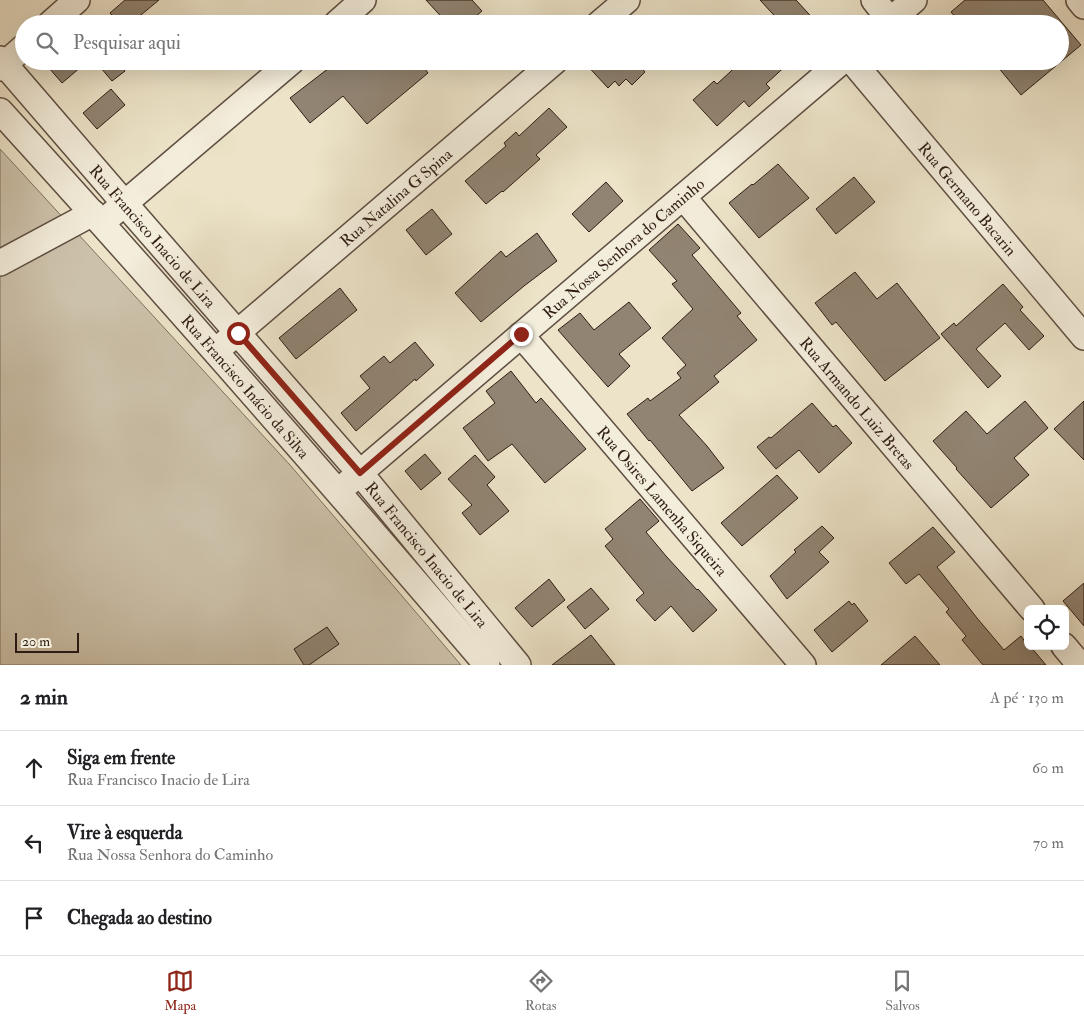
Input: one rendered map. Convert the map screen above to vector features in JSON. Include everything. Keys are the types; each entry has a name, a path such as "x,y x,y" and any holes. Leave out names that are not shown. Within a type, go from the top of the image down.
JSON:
{"street":[{"path":"60,15 77,0"},
{"path":"346,15 364,0"},
{"path":"610,15 627,0"},
{"path":"874,0 884,15"},
{"path":"896,15 914,0"},
{"path":"1079,0 1084,6"},
{"path":"2,64 15,54"},
{"name":"Rua Francisco Inacio de Lira","path":"2,64 360,473 518,665"},
{"path":"0,263 125,204 281,70"},
{"name":"Rua Natalina G Spina","path":"215,351 545,70"},
{"name":"Rua Nossa Senhora do Caminho","path":"338,491 831,70"},
{"name":"Rua Germano Bacarin","path":"860,70 1084,337"},
{"name":"Rua Francisco Inácio da Silva","path":"0,111 98,218 338,491 486,665"},
{"name":"Rua Armando Luiz Bretas","path":"683,197 1029,605"},
{"name":"Rua Osires Lamenha Siqueira","path":"521,334 803,665"},
{"path":"1067,650 1080,665"}],"shaded area":[{"path":"0,149 290,465 461,665 0,665"}],"building":[{"path":"125,0 159,0 141,15 112,15 110,13"},
{"path":"426,0 472,0 482,11 477,15 440,15"},
{"path":"760,0 796,0 810,15 774,15"},
{"path":"965,0 1043,0 1056,15 954,15 951,12"},
{"path":"1069,31 1081,45 1069,55"},
{"path":"51,70 77,70 62,83"},
{"path":"103,70 124,70 125,71 112,81"},
{"path":"326,70 426,70 428,73 367,124 343,96 310,123 290,98"},
{"path":"591,70 643,70 645,72 632,85 626,79 619,86 615,81 608,88"},
{"path":"732,70 781,70 766,84 770,88 749,107 744,101 717,126 693,100 714,81 717,84"},
{"path":"1000,70 1051,70 1021,95"},
{"path":"111,89 125,105 97,129 83,113"},
{"path":"549,108 567,127 536,155 540,159 503,192 486,204 465,181 506,146 504,143 516,132 519,136"},
{"path":"778,164 809,198 759,238 729,203"},
{"path":"854,177 875,202 836,234 816,209"},
{"path":"606,182 623,201 589,232 572,214"},
{"path":"432,209 452,234 426,255 406,230"},
{"path":"678,224 700,248 692,255 741,313 737,316 757,340 714,376 719,382 679,415 724,468 692,491 627,414 648,398 650,401 681,378 677,373 686,365 662,338 693,309 672,284 677,281 649,250"},
{"path":"537,233 557,261 481,322 455,293 501,251 506,257"},
{"path":"855,272 877,299 897,283 940,338 885,381 836,322 832,325 815,303"},
{"path":"1003,284 1023,307 1020,310 1044,336 1029,350 1005,323 976,349 1001,376 988,388 941,334 954,323 956,326"},
{"path":"340,288 357,310 296,359 279,338"},
{"path":"629,302 651,328 619,354 630,366 608,387 558,330 580,313 594,330"},
{"path":"415,342 434,365 416,381 415,379 356,431 341,413 370,388 360,376 384,356 390,363"},
{"path":"511,371 536,403 541,398 586,449 545,483 512,444 488,461 463,428 495,403 486,391"},
{"path":"1025,401 1048,428 1014,458 1029,475 991,508 933,441 966,411 987,434"},
{"path":"1084,401 1084,460 1054,429"},
{"path":"812,403 833,427 836,425 852,443 819,473 799,450 776,469 757,447 769,437 771,438"},
{"path":"425,454 441,473 421,490 405,471"},
{"path":"475,455 495,477 487,485 509,511 480,535 462,513 472,505 448,479"},
{"path":"777,475 798,498 742,546 721,523"},
{"path":"640,499 659,521 646,532 717,610 693,632 671,606 655,621 636,600 644,593 605,546 613,539 605,529"},
{"path":"822,526 834,538 819,552 829,562 787,599 770,576 796,552 794,550"},
{"path":"933,527 955,552 937,567 977,618 1004,650 1021,636 1024,640 1024,650 1033,650 1046,665 983,665 962,640 966,636 946,612 949,609 919,574 906,584 889,563"},
{"path":"549,579 565,600 532,627 515,608"},
{"path":"1084,583 1084,626 1069,608 1069,605 1063,601"},
{"path":"591,588 609,609 585,629 567,607"},
{"path":"849,601 852,605 854,603 868,621 832,652 814,630"},
{"path":"327,627 339,644 309,665 304,665 294,649"},
{"path":"591,635 615,665 552,665"},
{"path":"915,636 940,665 881,665"}],"route":[{"path":"238,333 360,473 521,334"}]}
